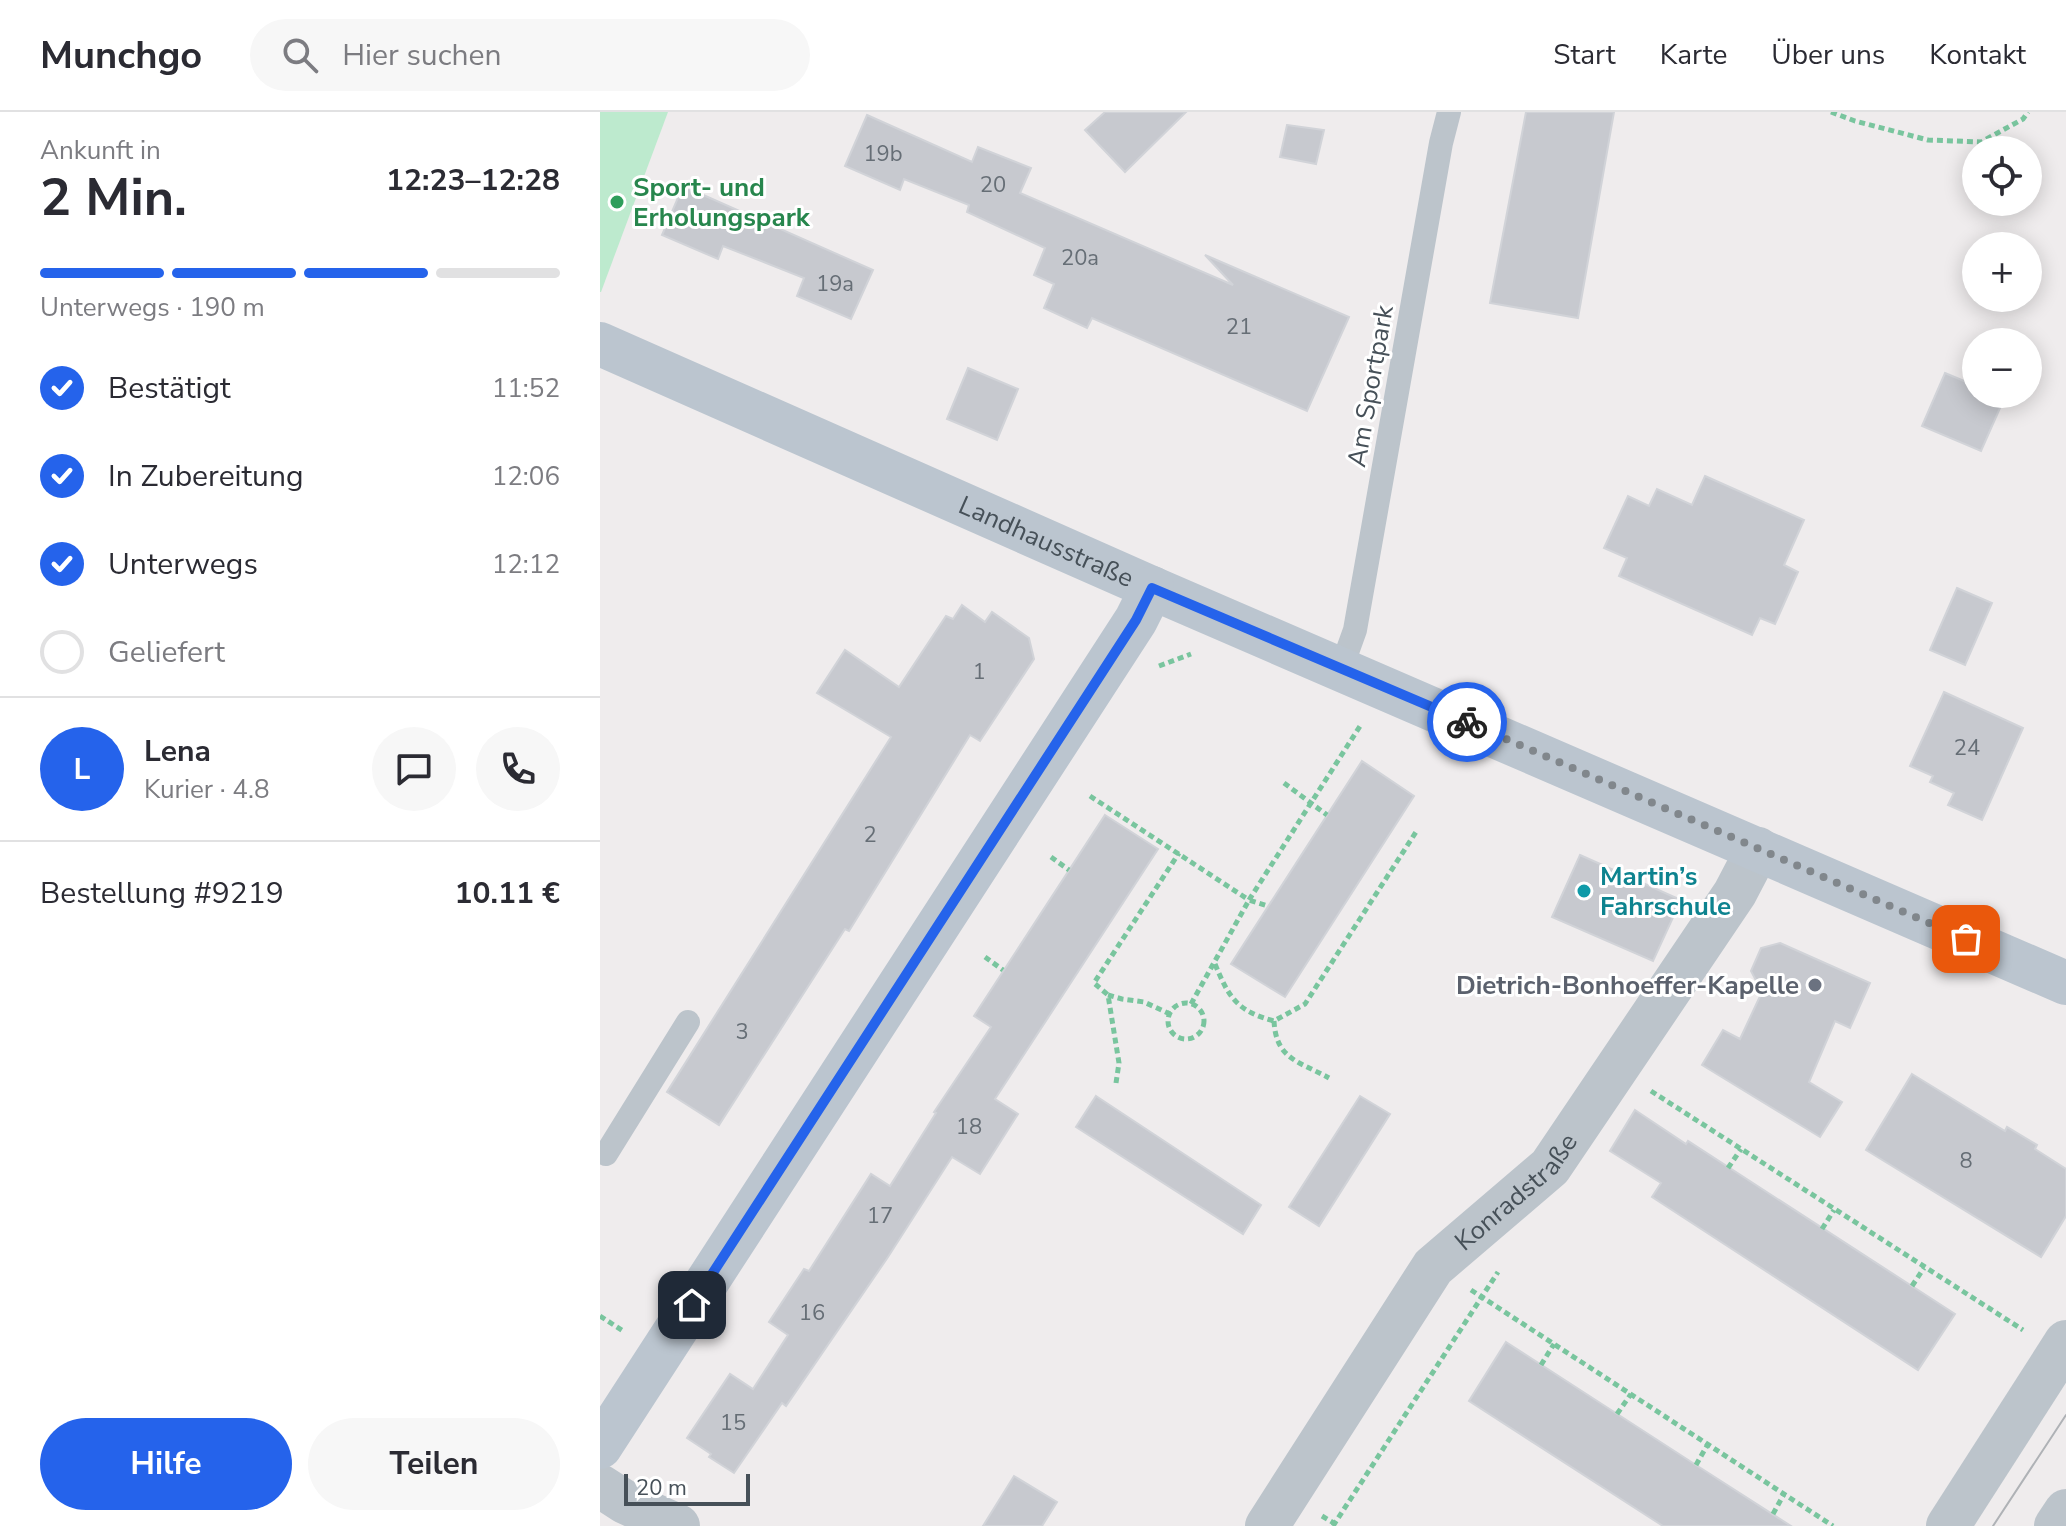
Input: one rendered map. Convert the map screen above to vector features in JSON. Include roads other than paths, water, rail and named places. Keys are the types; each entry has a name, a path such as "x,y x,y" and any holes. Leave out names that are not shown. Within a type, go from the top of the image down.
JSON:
{"street":[{"name":"Landhausstraße","path":"600,344 1152,588 2066,983"},
{"path":"600,1447 1136,620 1152,588"},
{"name":"Konradstraße","path":"1267,1526 1433,1267 1550,1167 1735,893 1758,849"},
{"path":"1948,1526 2063,1348"},
{"path":"600,1486 625,1502 678,1526"},
{"path":"2056,1526 2066,1511"}],"lane":[{"name":"Am Sportpark","path":"1341,669 1355,630 1449,112"},
{"path":"606,1154 688,1022"}],"tram line":[{"path":"1993,1526 2066,1415"}],"place":[{"name":"Sport- und Erholungspark","path":"617,202"},
{"name":"Martin’s Fahrschule","path":"1584,891"},
{"name":"Dietrich-Bonhoeffer-Kapelle","path":"1815,985"}]}
